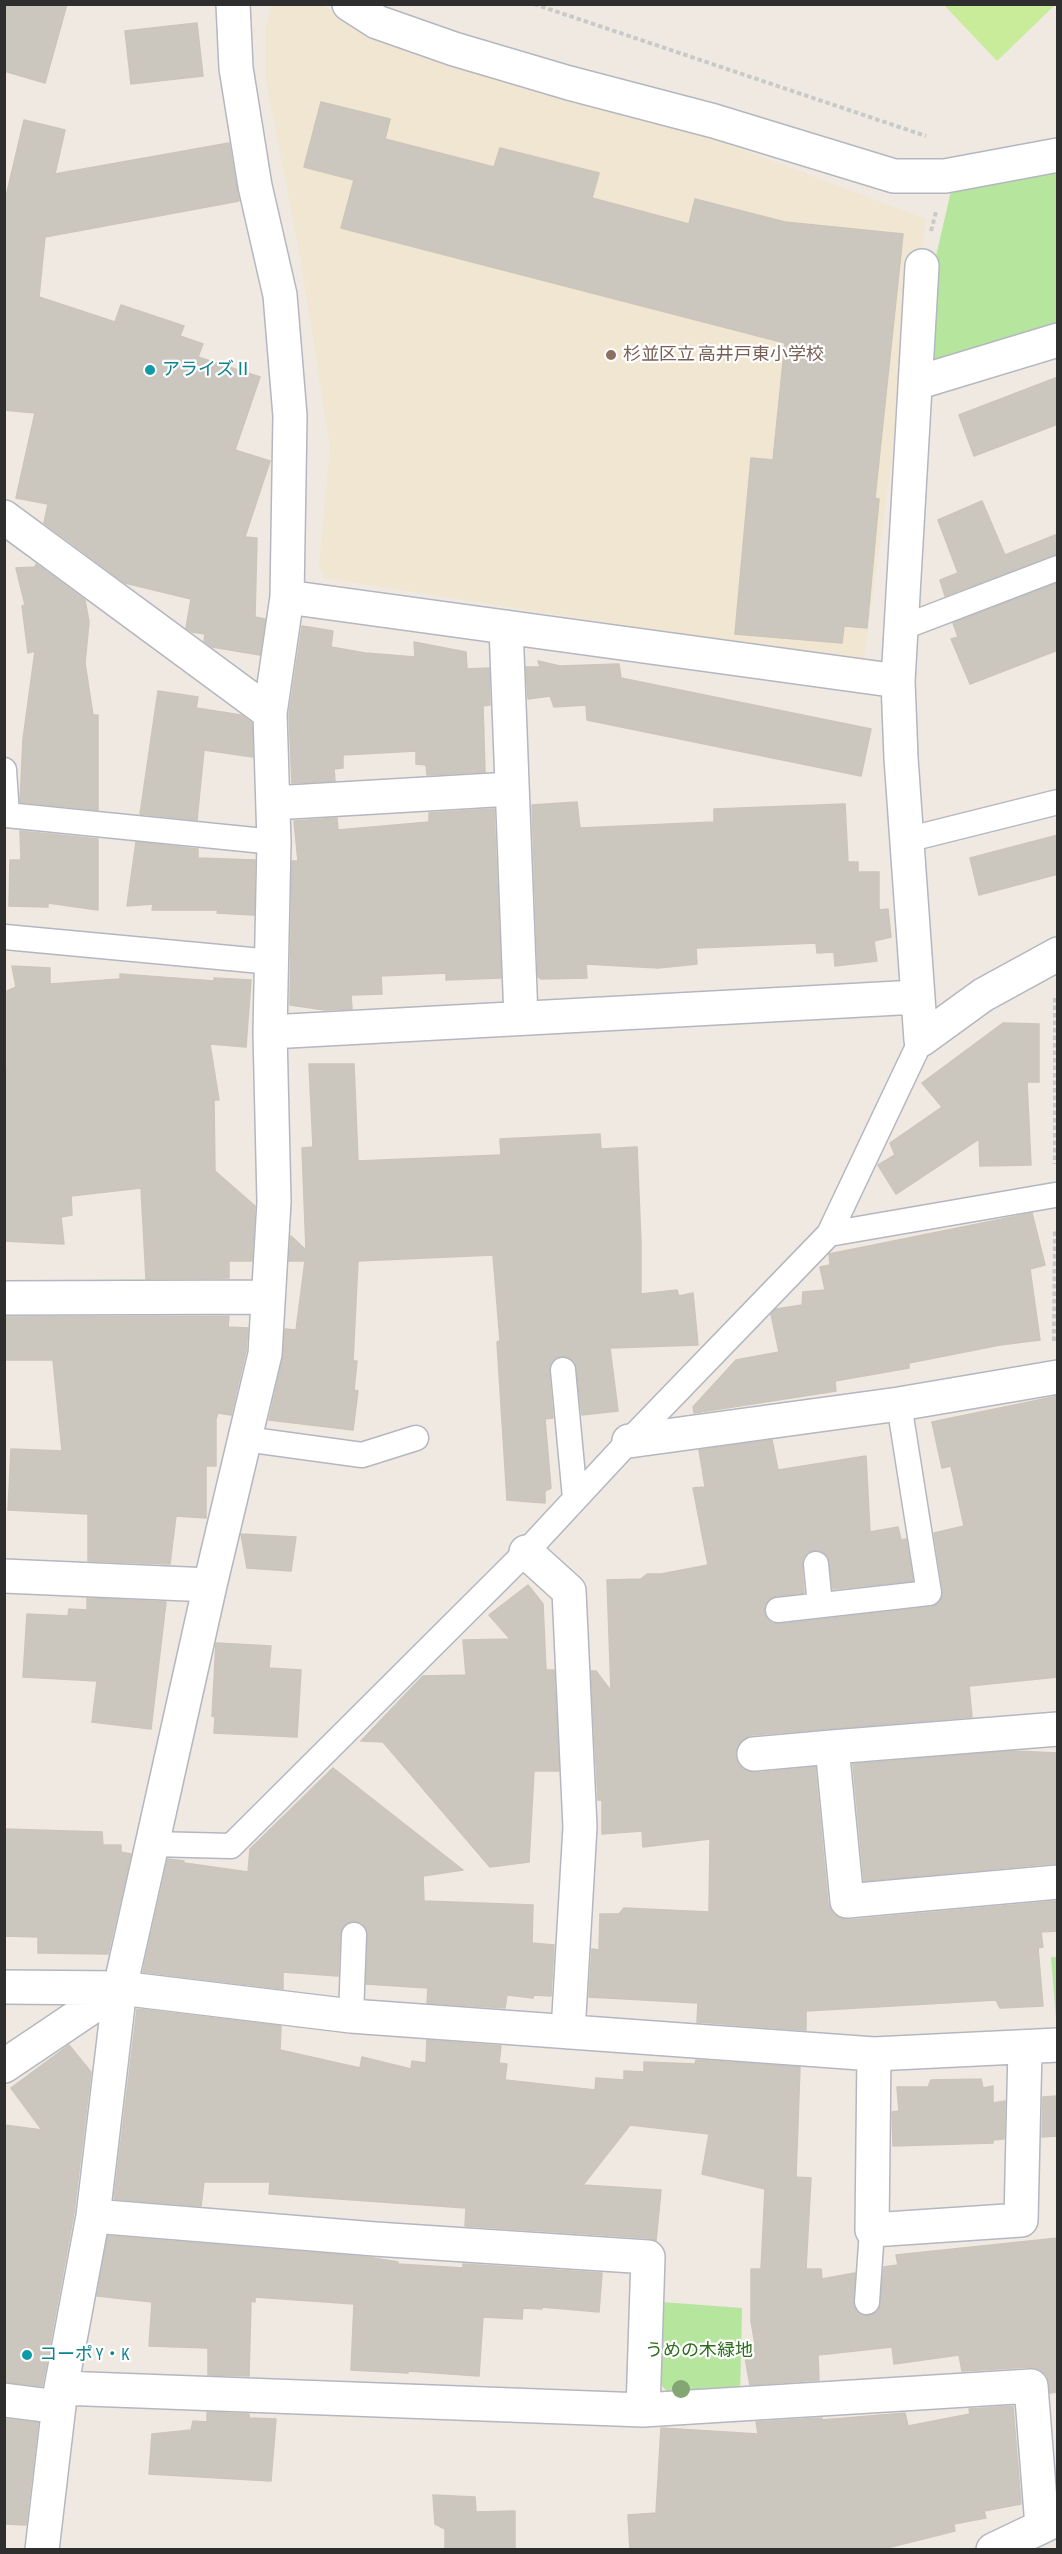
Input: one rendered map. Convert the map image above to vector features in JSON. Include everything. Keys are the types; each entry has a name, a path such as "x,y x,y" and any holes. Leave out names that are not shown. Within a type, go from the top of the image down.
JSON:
{"street":[{"path":"42,2550 60,2397 93,2216 120,1988 210,1585 265,1354 274,1202 270,1032 274,842 270,713 287,597 290,416 280,295 255,186 236,68 233,4"},
{"path":"349,4 377,22 454,49 569,83 714,121 894,176 945,176 1058,155"},
{"path":"921,1040 906,840 898,681 922,266"},
{"path":"916,383 1058,340"},
{"path":"5,521 270,713"},
{"path":"287,597 898,681"},
{"path":"506,627 521,1018"},
{"path":"273,802 511,789"},
{"path":"921,1040 983,995 1058,954"},
{"path":"270,1032 917,997"},
{"path":"4,1298 268,1297"},
{"path":"629,1441 899,1404 1058,1377"},
{"path":"526,1552 569,1591 580,1827 568,2032"},
{"path":"4,1576 210,1585"},
{"path":"754,1755 1058,1729"},
{"path":"832,1747 847,1901 1058,1882"},
{"path":"4,1987 120,1988 351,2016 874,2054 1058,2045"},
{"path":"4,2066 120,1988"},
{"path":"874,2054 872,2230 1021,2220 1024,2048"},
{"path":"93,2216 387,2240 648,2257 643,2410"},
{"path":"4,2400 60,2397 643,2410 1030,2386 1050,2522 993,2550"}],"lane":[{"path":"901,628 1058,568"},
{"path":"4,770 7,815 274,842"},
{"path":"906,840 1058,802"},
{"path":"5,937 272,962"},
{"path":"152,1844 231,1846 526,1552 629,1441 829,1234 921,1040"},
{"path":"829,1234 1055,1195"},
{"path":"563,1370 575,1498"},
{"path":"778,1610 929,1593 899,1404"},
{"path":"245,1439 362,1455 416,1438"},
{"path":"816,1564 820,1605"},
{"path":"351,2016 354,1935"},
{"path":"867,2302 872,2230"}],"path":[{"path":"534,4 935,139"},
{"path":"922,266 945,176"}],"shaded area":[{"name":"杉並区立 高井戸東小学校","path":"272,5 322,5 385,43 706,136 926,219 863,663 325,578 319,565 330,448 301,262 265,75 265,30"}],"green space":[{"path":"944,5 1055,5 997,61"},
{"path":"1057,167 1057,324 929,364 933,269 952,187"},
{"path":"1051,1957 1057,1957 1057,2030"},
{"name":"うめの木緑地","path":"662,2302 742,2308 740,2398 672,2397 655,2378"}],"building":[{"path":"4,4 67,4 45,83 4,71"},
{"path":"197,23 203,76 131,84 125,31"},
{"path":"321,102 390,119 385,139 494,167 500,148 599,173 592,198 689,224 695,199 785,222 903,234 875,498 879,499 867,628 844,626 842,643 735,634 751,458 773,460 785,343 341,228 354,180 304,167"},
{"path":"24,120 65,130 55,174 229,143 239,201 45,237 39,297 115,322 121,305 184,326 180,336 203,344 198,357 260,377 235,450 270,461 245,537 257,538 255,617 265,619 260,655 212,647 204,641 205,634 192,632 186,628 191,599 125,583 44,523 48,504 16,498 35,413 4,410 4,205"},
{"path":"1058,377 1058,424 974,456 959,415"},
{"path":"982,501 1005,555 1058,534 1058,554 945,596 940,580 958,573 938,520"},
{"path":"36,564 85,600 89,622 85,663 93,715 98,715 98,810 20,802 23,739 35,651 28,653 22,606 25,605 16,568 35,567"},
{"path":"1058,583 1058,650 970,684 951,639 958,637 953,623"},
{"path":"302,626 333,631 331,647 365,653 415,657 414,642 466,652 467,669 489,668 490,705 483,706 485,772 427,775 426,765 416,764 416,751 343,755 343,768 334,769 335,781 292,783 289,714"},
{"path":"538,661 560,666 619,664 621,678 871,729 861,776 587,720 586,705 554,707 550,696 528,699 526,667 540,667"},
{"path":"158,691 198,697 196,708 241,715 252,723 253,757 204,750 197,820 140,814"},
{"path":"577,802 580,828 714,822 714,809 845,804 848,862 858,862 858,872 879,872 879,910 888,909 891,937 874,941 877,961 835,966 834,952 817,953 816,943 696,948 697,964 658,968 586,964 587,978 541,979 538,977 532,805"},
{"path":"494,809 501,978 446,980 446,973 381,976 382,994 351,995 352,1009 325,1010 290,1005 292,861 298,861 294,821 337,818 338,830 429,822 429,813"},
{"path":"20,831 98,839 98,910 48,903 48,907 9,906 10,860 21,860"},
{"path":"1058,835 1058,874 979,895 970,858"},
{"path":"136,842 198,849 198,858 255,860 254,915 217,913 218,910 152,910 153,904 127,906"},
{"path":"12,966 50,968 50,984 120,979 120,974 214,981 214,978 251,980 246,1047 210,1044 219,1100 214,1100 215,1171 255,1206 252,1261 229,1261 229,1278 146,1279 141,1188 71,1196 72,1215 61,1217 64,1244 4,1241 4,1071 7,1071 7,991 16,987"},
{"path":"1003,1023 1039,1024 1039,1082 1027,1082 1031,1165 980,1166 979,1139 896,1194 878,1165 895,1155 890,1143 942,1107 922,1083"},
{"path":"309,1064 354,1064 358,1161 501,1155 500,1139 600,1134 601,1149 637,1147 641,1294 677,1290 679,1296 693,1293 698,1345 610,1348 618,1411 582,1415 575,1362 568,1357 561,1356 554,1359 549,1371 553,1418 545,1419 551,1488 545,1491 545,1503 507,1500 497,1342 500,1341 493,1255 358,1261 353,1361 357,1361 354,1390 358,1391 353,1430 269,1420 283,1358 285,1329 296,1330 305,1261 289,1261 291,1236 306,1250 302,1148 313,1147"},
{"path":"1032,1213 1045,1265 1030,1269 1040,1340 1000,1345 909,1363 909,1368 835,1381 836,1391 694,1413 693,1407 736,1360 779,1352 771,1314 776,1309 802,1305 803,1292 825,1290 820,1267 830,1265 829,1254"},
{"path":"229,1316 228,1327 248,1328 246,1351 231,1415 218,1413 216,1419 216,1466 206,1466 206,1518 176,1516 170,1564 88,1561 88,1514 8,1510 11,1449 62,1451 53,1360 4,1360 4,1317"},
{"path":"1058,1396 1058,1677 969,1686 972,1717 752,1735 743,1739 735,1755 739,1765 755,1773 815,1767 828,1903 832,1912 840,1918 849,1920 1058,1901 1058,1931 1041,1932 1043,1947 1038,1948 1043,2006 1000,2008 996,2000 806,2011 806,2030 803,2030 697,2022 698,2003 589,1997 592,1949 599,1950 600,1914 619,1914 624,1908 709,1912 710,1839 643,1847 642,1831 602,1834 602,1800 598,1800 591,1671 596,1671 611,1691 607,1580 641,1579 647,1574 661,1574 708,1565 693,1488 705,1487 699,1450 772,1440 778,1470 866,1456 870,1532 898,1527 901,1540 906,1539 913,1581 833,1589 828,1556 821,1551 808,1552 803,1558 802,1565 804,1593 769,1599 764,1611 766,1618 772,1623 931,1607 938,1604 943,1591 934,1533 964,1526 951,1466 942,1468 932,1422"},
{"path":"241,1534 296,1537 291,1571 247,1568"},
{"path":"528,1585 543,1604 546,1670 554,1670 559,1771 534,1771 529,1862 490,1867 383,1742 361,1741 423,1676 466,1675 463,1640 510,1639 489,1615"},
{"path":"87,1598 166,1602 151,1729 92,1722 97,1681 23,1677 27,1614 68,1616 69,1609 87,1610"},
{"path":"216,1643 271,1646 269,1668 301,1670 297,1737 214,1733 215,1717 212,1716"},
{"path":"1014,1751 1058,1753 1058,1863 864,1881 853,1764"},
{"path":"333,1768 463,1870 423,1876 424,1901 533,1905 532,1943 554,1945 551,1996 534,1995 533,1998 507,1995 505,2008 427,2003 428,1988 366,1984 368,1935 362,1923 355,1921 347,1923 340,1934 338,1976 283,1972 283,1989 143,1972 168,1859 248,1872 250,1849"},
{"path":"4,1829 102,1832 103,1845 121,1845 121,1852 131,1854 108,1954 38,1953 38,1937 4,1936"},
{"path":"137,2009 281,2026 280,2050 360,2068 362,2057 411,2069 412,2061 426,2063 427,2040 501,2046 499,2063 507,2064 505,2080 595,2090 596,2078 624,2080 624,2071 644,2072 644,2062 695,2064 696,2060 800,2067 796,2177 811,2178 806,2269 821,2269 822,2279 855,2273 854,2308 867,2316 879,2309 884,2267 898,2265 896,2255 1058,2238 1058,2392 1050,2393 1047,2376 1039,2369 1030,2367 962,2371 959,2355 894,2364 892,2347 818,2355 819,2380 750,2385 743,2346 755,2344 751,2321 751,2269 761,2269 765,2189 702,2174 709,2134 630,2125 583,2185 661,2190 656,2241 649,2238 465,2226 466,2208 269,2194 270,2182 204,2182 201,2206 114,2199"},
{"path":"69,2045 91,2072 74,2213 43,2381 42,2386 4,2382 4,2125 42,2130 11,2088"},
{"path":"981,2079 983,2088 993,2086 993,2103 1005,2101 1004,2139 993,2140 993,2143 893,2146 892,2112 899,2111 897,2087 928,2087 931,2080"},
{"path":"1058,2096 1058,2136 1042,2137 1043,2097"},
{"path":"108,2236 367,2257 398,2262 398,2264 463,2268 463,2264 602,2273 599,2312 542,2307 542,2309 523,2308 522,2319 483,2317 479,2376 408,2371 408,2373 351,2370 354,2304 255,2297 255,2302 251,2301 249,2376 208,2375 208,2348 149,2346 152,2302 97,2296"},
{"path":"1013,2406 1021,2504 984,2511 986,2518 954,2524 955,2531 879,2550 630,2550 628,2515 656,2513 661,2428 758,2434 756,2422 822,2418 822,2420 905,2413 908,2426 970,2414 969,2409"},
{"path":"207,2412 249,2414 249,2418 276,2419 271,2481 149,2474 152,2434 191,2430 193,2421 207,2422"},
{"path":"4,2419 38,2423 26,2525 4,2524"},
{"path":"433,2495 475,2497 476,2512 515,2511 515,2550 445,2550 445,2529 435,2524"}],"place":[{"name":"杉並区立 高井戸東小学校","path":"611,355"},
{"name":"アライズⅡ","path":"150,370"},
{"name":"コーポ Y・K","path":"27,2355"}]}
